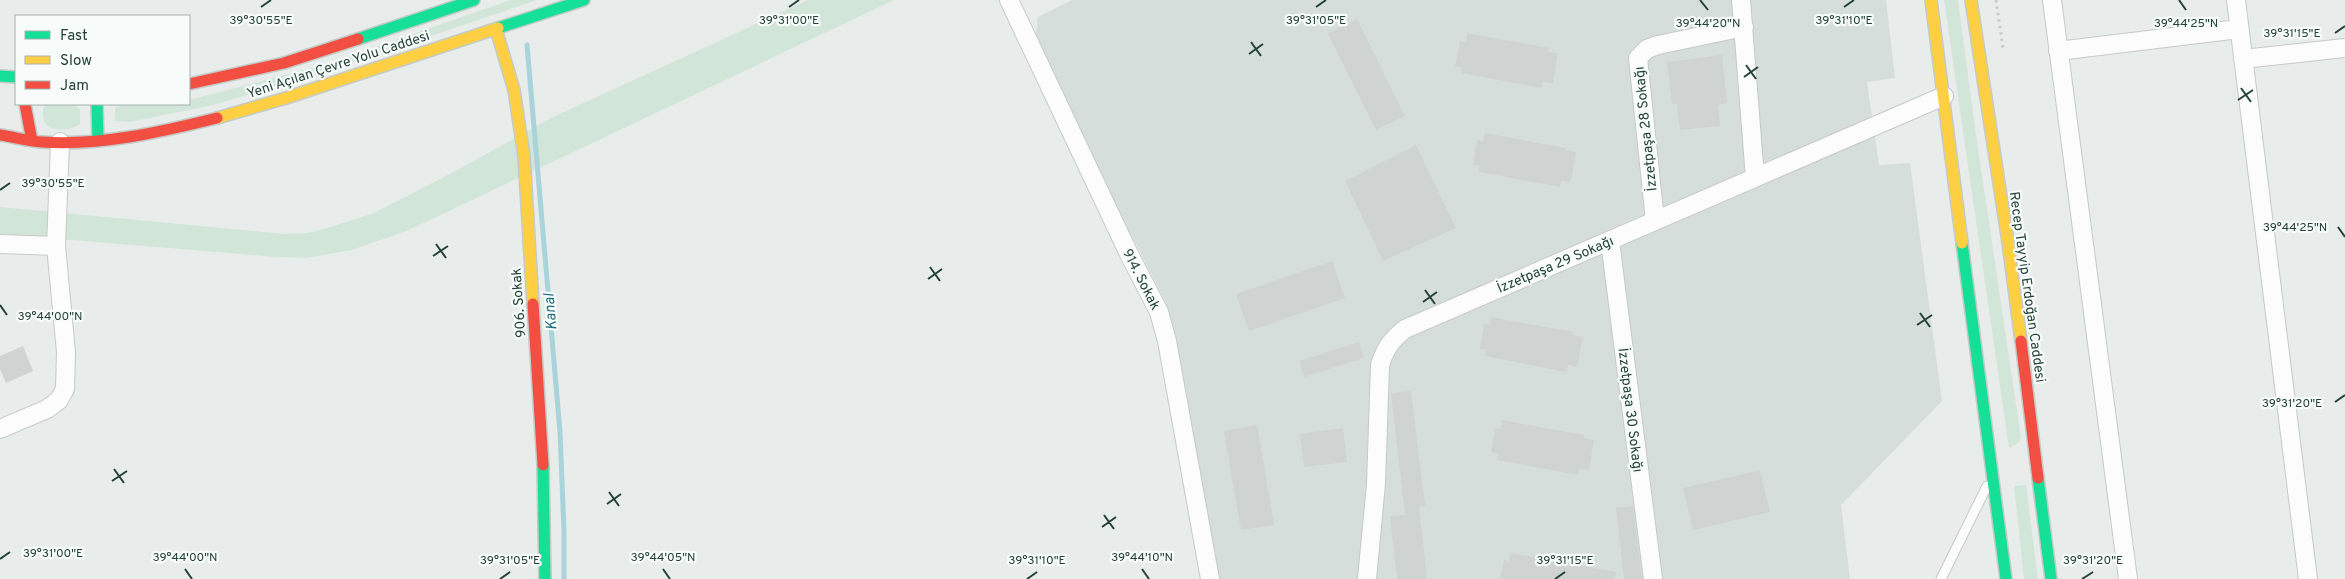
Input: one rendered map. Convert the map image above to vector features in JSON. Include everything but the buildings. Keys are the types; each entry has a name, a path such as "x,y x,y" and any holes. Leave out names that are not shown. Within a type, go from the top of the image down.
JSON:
{"main road":[{"name":"Yeni Açılan Çevre Yolu Caddesi","path":"190,84 284,63 474,0"},
{"name":"Yeni Açılan Çevre Yolu Caddesi","path":"0,135 32,141 60,142 98,140 164,129 265,104 584,0"},
{"path":"1931,0 2006,579"},
{"name":"Recep Tayyip Erdoğan Caddesi","path":"1971,0 2008,242 2051,579"},
{"name":"906. Sokak","path":"496,29 514,90 524,156 543,464 545,579"},
{"path":"0,76 15,77"},
{"path":"25,105 32,141"},
{"path":"97,105 98,140"}],"street":[{"name":"914. Sokak","path":"1009,0 1128,252 1159,312 1167,341 1210,579"},
{"path":"1741,0 1755,178"},
{"path":"2052,0 2128,579"},
{"path":"2236,0 2308,579"},
{"name":"İzzetpaşa 28 Sokağı","path":"1655,221 1638,58 1647,49 1658,45 1744,27"},
{"path":"2058,51 2239,29"},
{"path":"2243,59 2345,48"},
{"name":"İzzetpaşa 29 Sokağı","path":"1367,579 1375,492 1380,365 1385,349 1405,329 1944,96"},
{"path":"0,429 27,419 59,400 65,389 67,375 56,246 60,142"},
{"name":"İzzetpaşa 30 Sokağı","path":"1610,241 1652,579"},
{"path":"0,244 56,246"}],"lane":[{"path":"1941,579 1992,474"}],"shaded area":[{"path":"1072,0 1886,0 1895,78 1867,82 1879,165 1910,163 1942,401 1841,505 1850,579 1218,579 1166,303 1040,55 1036,34 1038,17"}],"green space":[{"path":"511,0 537,0 313,76 209,106 130,122 115,121 115,108 121,105 190,105 190,100 327,64"},
{"path":"808,0 894,0 409,230 352,250 306,258 276,257 0,234 0,207 285,234 308,233 331,227 374,213 463,167 551,118"},
{"path":"1944,0 1958,0 2021,438 2018,443 2009,448"},
{"path":"47,105 74,105 80,109 80,124 63,130 49,127 43,116 43,108"},
{"path":"2026,485 2038,579 2024,579 2014,486"}],"waterway":[{"name":"Kanal","path":"527,45 560,432 564,579"}],"traffic: fast":[{"path":"358,39 474,0"},
{"path":"498,28 584,0"},
{"path":"0,76 15,77"},
{"path":"97,105 98,141"},
{"path":"1962,243 2006,579"},
{"path":"543,465 545,579"},
{"path":"2038,478 2051,579"}],"traffic: slow":[{"path":"1931,0 1962,243"},
{"path":"1971,0 2008,242 2021,341"},
{"path":"217,118 286,98 498,28"},
{"path":"496,29 514,90 524,156 533,304"}],"traffic: jam":[{"path":"190,84 284,63 358,39"},
{"path":"25,105 32,141"},
{"path":"0,135 42,142 86,142 152,133 217,118"},
{"path":"533,304 543,465"},
{"path":"2021,341 2038,478"}]}
